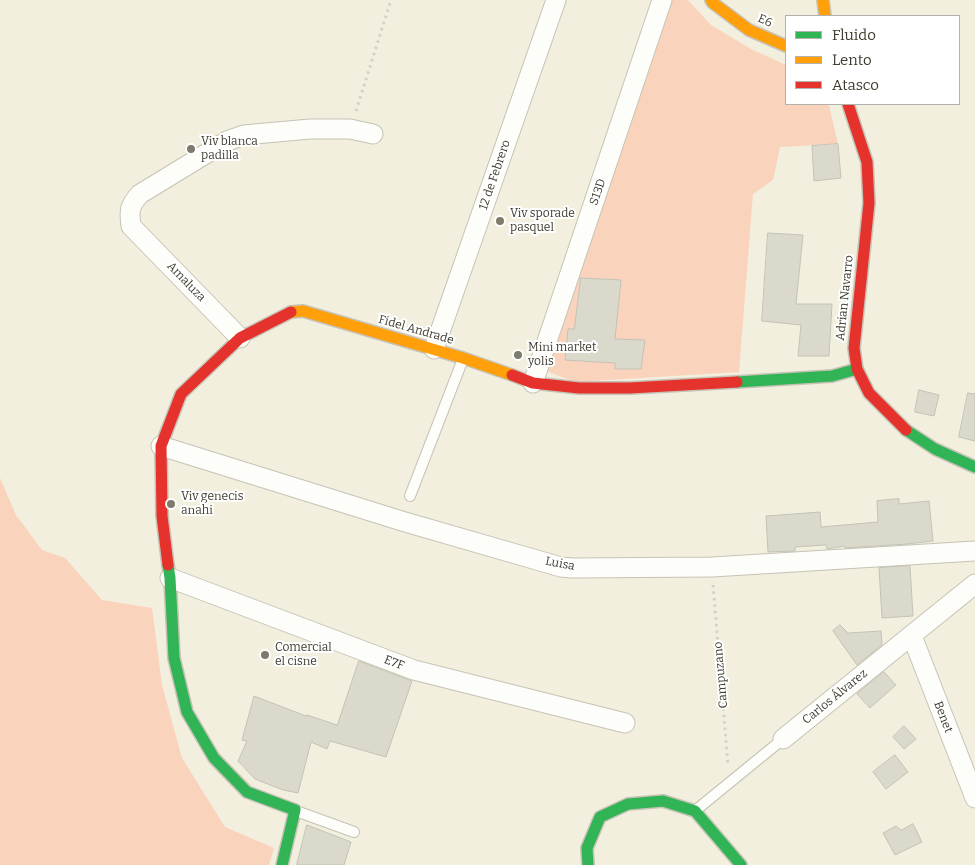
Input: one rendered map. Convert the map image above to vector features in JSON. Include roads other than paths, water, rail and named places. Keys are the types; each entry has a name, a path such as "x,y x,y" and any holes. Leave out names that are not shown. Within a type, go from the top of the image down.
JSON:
{"street":[{"name":"12 de Febrero","path":"434,349 556,0"},
{"name":"S13D","path":"533,383 662,0"},
{"name":"E6","path":"711,0 749,30 785,46"},
{"path":"823,0 825,15"},
{"name":"Adrian Navarro","path":"848,105 867,162 869,203 854,348 857,369 869,393 904,429 935,449 975,467"},
{"name":"Amaluza","path":"240,338 131,226 129,214 132,202 140,194 227,141 244,135 310,129 350,129 373,134"},
{"name":"Fidel Andrade","path":"295,810 247,792 214,758 187,712 174,658 170,578 162,516 161,446 181,394 240,338 297,310 434,349 533,383 579,388 630,388 832,376 857,369"},
{"name":"Luisa","path":"161,446 405,522 561,567 712,567 975,552"},
{"name":"E7F","path":"170,578 414,670 625,723"},
{"name":"Carlos Álvarez","path":"784,740 975,584"},
{"name":"Benet","path":"912,636 975,798"},
{"path":"588,865 587,848 600,817 628,804 663,801 696,811 741,865"},
{"path":"282,865 295,810"}],"lane":[{"path":"410,496 463,358"},
{"name":"Carlos Álvarez","path":"696,811 784,740"},
{"path":"295,810 354,832"}],"place":[{"name":"Viv blanca padilla","path":"191,149"},
{"name":"Viv sporade pasquel","path":"500,221"},
{"name":"Mini market yolis","path":"518,355"},
{"name":"Viv genecis anahi","path":"171,504"},
{"name":"Comercial el cisne","path":"265,655"}]}
